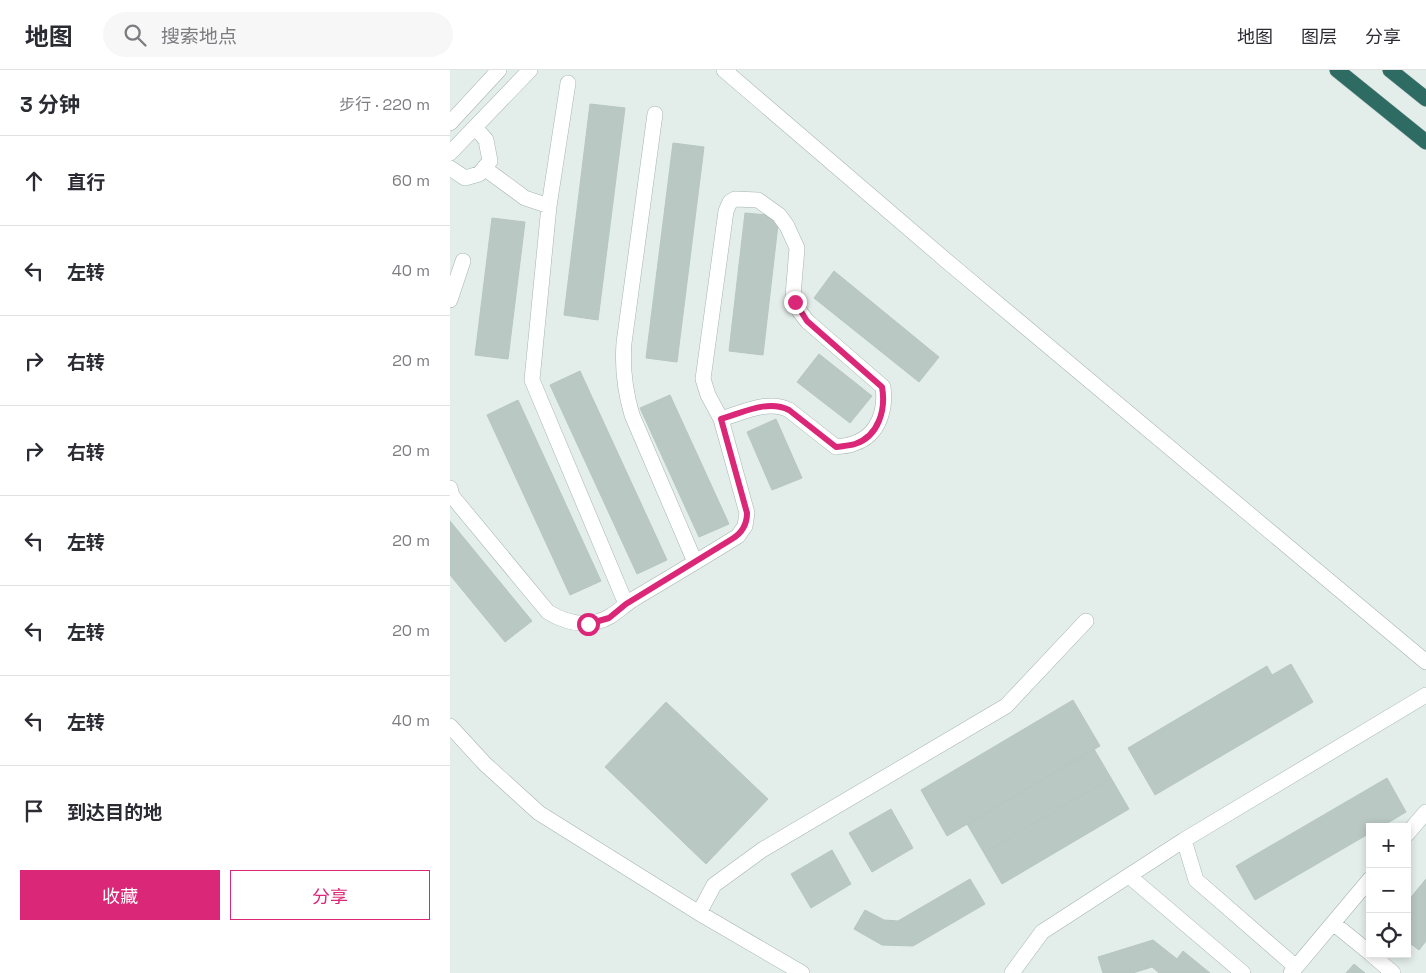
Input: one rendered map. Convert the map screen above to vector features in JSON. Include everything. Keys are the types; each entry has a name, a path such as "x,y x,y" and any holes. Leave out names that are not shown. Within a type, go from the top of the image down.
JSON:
{"highway":[{"path":"1337,70 1426,142"},
{"path":"1390,70 1426,99"}],"street":[{"path":"450,122 498,70"},
{"path":"450,153 530,70"},
{"path":"724,70 949,263 1426,662"},
{"path":"568,83 549,206 532,380 626,604"},
{"path":"655,114 624,343 623,377 632,415 695,562"},
{"path":"450,168 465,178 479,174 490,161 486,140 475,127"},
{"path":"484,168 525,198 549,206"},
{"path":"451,494 548,612 567,621 588,624 609,618 626,604 738,536 747,520 747,513 721,419 708,395 703,379 726,210 730,202 735,199 758,200 779,215 793,236 797,248 793,290 795,302 800,312 807,321 882,387 884,398 883,410 877,425 866,438 856,443 836,447 782,406 770,405 721,419"},
{"path":"450,300 463,261"},
{"path":"699,913 714,885 762,850 1006,706 1086,621"},
{"path":"1012,973 1042,932 1184,840 1426,695"},
{"path":"450,726 485,764 539,813 699,913 802,973"},
{"path":"1411,829 1426,812"},
{"path":"1184,840 1196,880 1294,970 1366,884"},
{"path":"1129,876 1243,973"},
{"path":"1333,923 1366,951"},
{"path":"1375,958 1393,973"}],"building":[{"path":"590,104 625,108 598,320 564,315"},
{"path":"673,143 704,147 677,362 646,358"},
{"path":"745,213 779,216 763,355 729,351"},
{"path":"492,218 525,222 508,359 475,355"},
{"path":"834,271 939,357 919,382 814,298"},
{"path":"819,354 872,396 850,423 797,382"},
{"path":"580,371 667,560 637,574 550,385"},
{"path":"670,395 729,524 699,537 640,408"},
{"path":"518,400 601,581 570,595 487,415"},
{"path":"776,419 802,478 772,490 747,432"},
{"path":"450,521 532,621 505,642 450,575"},
{"path":"1291,664 1313,702 1155,795 1128,748 1267,666 1272,675"},
{"path":"1073,700 1100,746 947,836 921,790"},
{"path":"666,702 768,799 706,864 605,767"},
{"path":"1094,749 1111,778 984,853 967,824"},
{"path":"1111,778 1129,809 1002,884 984,853"},
{"path":"1387,778 1406,812 1388,823 1366,823 1366,835 1255,900 1236,866"},
{"path":"891,809 913,848 872,872 849,833"},
{"path":"832,850 851,884 811,908 791,874"},
{"path":"970,879 985,904 913,946 882,945 854,929 865,910 884,920 898,921"},
{"path":"1426,879 1426,941 1419,950 1411,944 1411,897"},
{"path":"1153,940 1177,959 1183,951 1210,973 1159,973 1152,967 1133,973 1103,973 1098,957"},
{"path":"1354,964 1365,973 1346,973"}],"route":[{"path":"588,624 609,618 626,604 738,536 742,531 747,520 747,513 721,419 770,405 782,406 836,447 856,443 866,438 874,430 883,410 884,398 882,387 807,321 795,302"}]}
